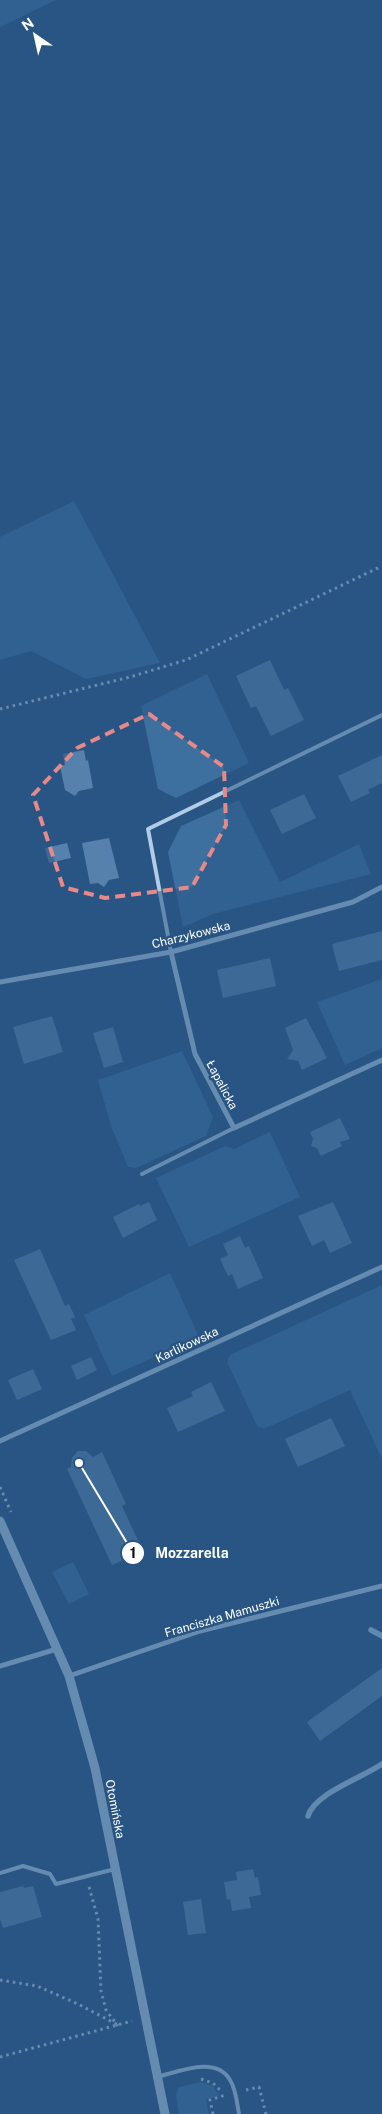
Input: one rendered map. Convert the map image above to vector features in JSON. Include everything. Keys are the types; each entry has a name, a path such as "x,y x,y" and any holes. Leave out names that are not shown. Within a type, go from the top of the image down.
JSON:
{"street":[{"name":"Charzykowska","path":"0,982 171,952 352,902 382,888"},
{"name":"Łapalicka","path":"171,952 195,1054 234,1128 382,1060"},
{"name":"Karlikowska","path":"0,1441 382,1267"},
{"name":"Otomińska","path":"0,1521 69,1676 95,1768 165,2114"},
{"name":"Franciszka Mamuszki","path":"69,1676 200,1631 382,1586"},
{"path":"0,1666 58,1649"}],"lane":[{"path":"171,952 148,829 382,715"},
{"path":"142,1174 234,1128"},
{"path":"0,1873 23,1866 50,1874 56,1884 115,1869"},
{"path":"157,2077 209,2066 222,2070 231,2080 239,2114"}],"path":[{"path":"0,709 130,677 186,660 382,566"},
{"path":"86,1876 98,1919 101,1991 106,2010 118,2026"},
{"path":"0,1980 37,1986 78,2004 118,2026"},
{"path":"133,2016 136,2029"},
{"path":"0,2058 118,2026"},
{"path":"194,2080 201,2079 213,2083 220,2088 223,2095 210,2100 213,2114"},
{"path":"259,2087 266,2114"}],"highlighted area":[{"path":"149,714 224,767 226,825 192,887 105,898 63,887 33,795 77,748"}],"shaded area":[{"path":"0,0 56,0 0,27"},
{"path":"74,501 160,663 86,679 31,651 0,660 0,537"},
{"path":"207,674 249,763 176,798 158,789 141,706"},
{"path":"239,800 280,882 359,844 371,874 213,914 183,927 168,852 181,826"},
{"path":"382,979 382,1048 345,1065 317,1002"},
{"path":"182,1051 213,1117 206,1136 136,1168 128,1167 111,1126 98,1080"},
{"path":"270,1132 300,1197 189,1247 156,1178 225,1146 234,1149"},
{"path":"170,1273 199,1337 112,1376 84,1315"},
{"path":"382,1285 382,1459 350,1390 264,1429 257,1426 227,1362 230,1355"},
{"path":"73,1562 89,1594 69,1604 52,1572"},
{"path":"201,2082 213,2086 220,2096 206,2099 209,2114 179,2114 176,2094 179,2087"}],"building":[{"path":"270,660 284,690 288,688 304,720 271,736 256,706 251,708 236,676"},
{"path":"84,750 86,761 88,760 93,788 79,791 75,796 65,790 60,766 65,765 63,754"},
{"path":"382,755 382,783 368,790 370,793 351,802 338,776"},
{"path":"304,794 316,818 282,834 270,810"},
{"path":"109,838 119,878 109,880 104,887 98,883 90,884 82,843"},
{"path":"67,843 71,858 49,863 45,848"},
{"path":"382,931 382,960 339,971 332,944"},
{"path":"270,958 276,986 223,998 217,970"},
{"path":"52,1016 63,1052 24,1064 13,1027"},
{"path":"306,1018 327,1058 302,1070 298,1061 287,1059 293,1050 285,1028"},
{"path":"113,1027 123,1062 104,1068 93,1033"},
{"path":"340,1118 350,1139 340,1142 342,1146 321,1156 317,1148 311,1146 313,1139 310,1132"},
{"path":"149,1202 157,1220 123,1238 113,1217 139,1204 140,1206"},
{"path":"333,1202 352,1243 330,1253 324,1240 312,1246 298,1216"},
{"path":"240,1236 245,1248 249,1246 263,1278 238,1289 232,1274 228,1276 220,1259 228,1255 223,1244"},
{"path":"40,1249 65,1306 69,1304 75,1317 71,1319 76,1330 51,1340 14,1260"},
{"path":"91,1357 97,1370 77,1380 71,1366"},
{"path":"33,1369 42,1389 17,1400 8,1380"},
{"path":"211,1382 225,1411 178,1432 167,1408 193,1396 191,1392"},
{"path":"331,1418 345,1446 298,1467 285,1439"},
{"path":"78,1451 86,1451 93,1457 102,1452 126,1504 122,1506 143,1551 112,1565 67,1469 71,1467 72,1458"},
{"path":"382,1668 382,1696 320,1741 307,1722"},
{"path":"253,1869 255,1878 258,1877 261,1895 249,1897 251,1908 232,1911 230,1899 227,1900 224,1882 237,1880 236,1872"},
{"path":"23,1886 24,1888 33,1886 42,1917 3,1928 0,1919 0,1892"},
{"path":"201,1899 206,1933 188,1935 183,1902"}],"waterway":[{"path":"371,1630 382,1636"},
{"path":"308,1816 312,1808 329,1793 382,1764"}],"place":[{"name":"Mozzarella","path":"79,1463"}]}
